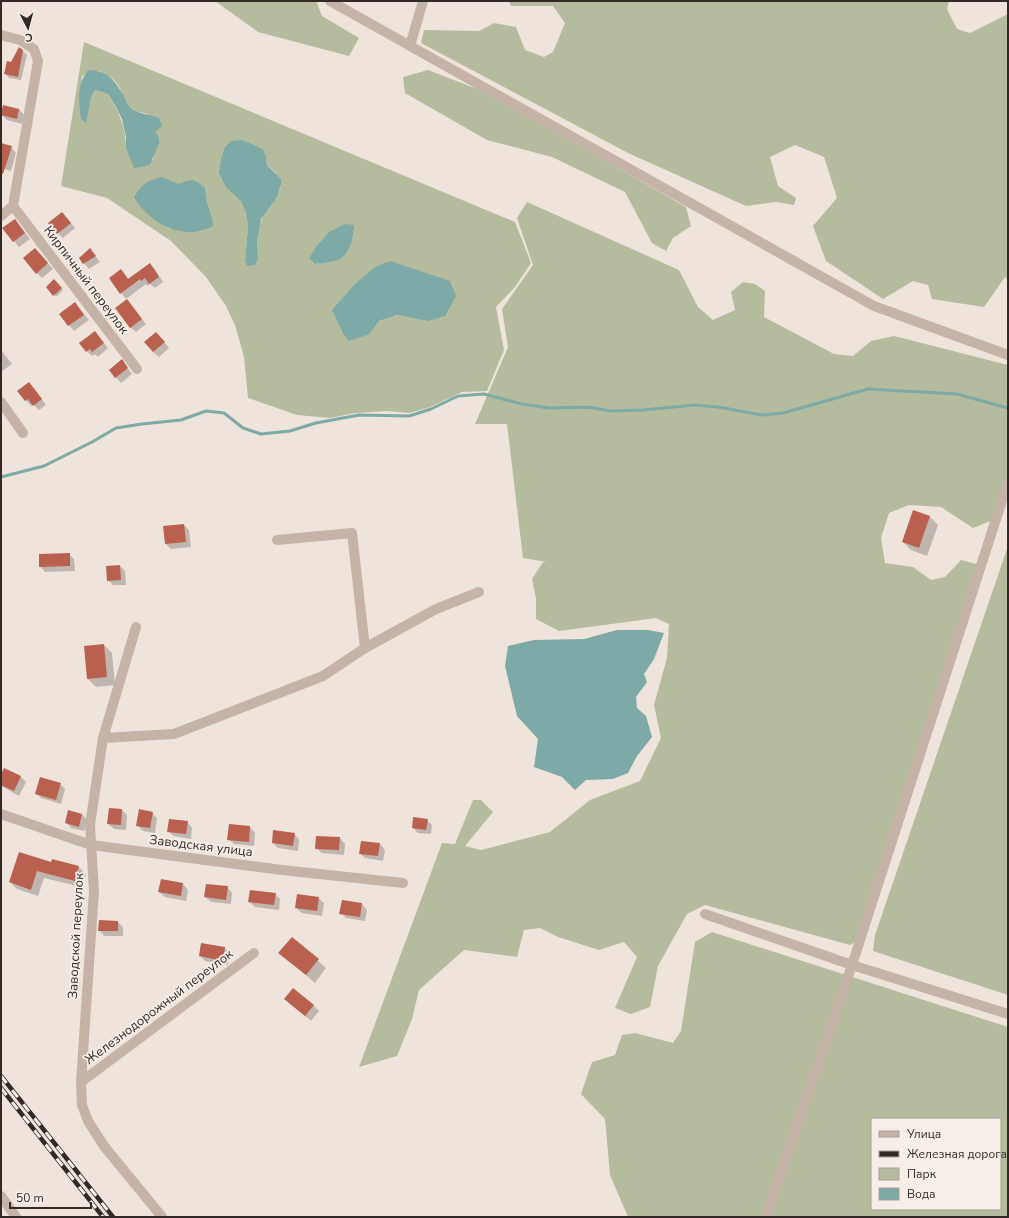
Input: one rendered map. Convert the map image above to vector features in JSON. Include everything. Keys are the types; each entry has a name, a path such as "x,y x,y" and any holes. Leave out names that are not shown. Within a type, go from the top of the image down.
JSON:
{"street":[{"path":"330,1 874,306 1008,355"},
{"path":"410,46 423,1"},
{"path":"1,35 20,40 34,49 38,61 13,206 1,216"},
{"name":"Кирпичный переулок","path":"13,206 138,370"},
{"path":"1,402 23,433"},
{"path":"766,1217 852,965 1008,482"},
{"path":"277,540 352,533 365,648"},
{"path":"103,738 174,734 323,676 365,648 436,609 479,592"},
{"name":"Заводской переулок","path":"136,627 103,738 90,825 94,891 81,1082 82,1105 88,1121 104,1146 162,1217"},
{"name":"Заводская улица","path":"1,814 91,845 282,870 403,883"},
{"path":"705,914 852,965 1008,1014"},
{"name":"Железнодорожный переулок","path":"81,1082 254,953"},
{"path":"1,1196 16,1217"}],"green space":[{"path":"215,1 316,1 322,16 359,38 349,56 258,32"},
{"path":"509,1 949,1 947,9 957,29 970,33 1008,14 1008,279 1005,277 984,307 932,299 928,285 913,281 883,299 826,261 813,226 837,198 824,157 795,145 770,157 778,186 796,198 794,205 776,202 746,206 628,153 421,43 424,30 479,31 494,23 516,27 525,50 544,57 553,52 565,23 553,6 511,6"},
{"path":"84,42 515,222 531,263 515,287 496,307 504,350 487,391 462,392 430,407 409,413 387,411 355,413 330,418 297,415 248,398 244,357 235,325 226,306 206,277 171,241 107,198 61,186","holes":["99,71 108,76 118,85 126,101 133,109 148,114 159,144 155,151 153,160 126,148 125,134 119,113 112,100 108,94 95,90 91,97 81,86 82,76","243,140 263,149 266,156 267,165 275,172 281,185 274,201 264,215 259,227 257,240 258,259 245,260 248,227 246,213 241,200","178,184 205,188 207,202 212,217 170,229 150,216 134,199 143,185","354,231 349,247 342,256 331,261 315,264 325,237 330,232","355,284 427,321 399,315 379,321 370,334"]},
{"path":"428,70 485,92 686,207 691,226 673,238 666,251 652,243 625,192 552,157 487,140 405,93 403,77"},
{"path":"527,202 679,270 698,307 713,320 735,310 731,292 743,282 755,284 765,291 764,317 834,354 853,356 871,341 894,336 1008,365 1008,491 998,518 973,528 941,507 909,505 889,513 881,538 885,563 913,567 931,580 945,577 961,560 984,566 862,938 850,945 705,905 687,914 658,966 650,1007 631,1014 615,1008 637,957 624,942 599,950 558,937 540,928 524,930 517,957 464,950 419,990 412,1019 397,1056 359,1067 442,843 455,844 473,800 481,800 493,812 465,846 481,850 550,832 590,800 640,781 661,738 654,705 667,658 669,624 656,618 559,631 536,619 536,599 532,579 543,562 547,562 523,558 507,424 475,424 508,347 502,309 533,265 517,218"},
{"path":"1008,546 1008,995 873,951 875,935"},
{"path":"712,932 1008,1027 1008,1217 628,1217 610,1175 605,1119 581,1094 592,1062 615,1055 622,1035 635,1033 673,1043 681,1031 695,942"}],"water":[{"path":"89,70 102,72 110,77 124,96 129,106 133,109 140,113 159,118 162,126 155,132 159,140 159,144 150,164 134,168 126,148 126,137 122,119 108,94 95,90 91,97 86,123 81,119 79,93 82,80"},
{"path":"243,140 263,149 266,156 267,165 281,179 281,185 277,197 261,219 257,241 258,259 255,265 247,266 245,260 248,227 246,213 241,201 226,187 219,173 225,147 232,141"},
{"path":"162,177 178,184 193,180 205,188 213,226 190,232 179,231 159,223 150,216 134,198 142,186 152,180"},
{"path":"345,224 354,225 352,239 346,253 340,259 315,264 309,258 316,247 329,232"},
{"path":"390,261 450,281 456,296 445,316 427,321 398,315 379,321 370,334 349,341 344,335 332,310 355,284 375,267"},
{"path":"617,630 648,630 664,633 654,659 644,674 647,682 636,697 637,708 646,716 652,737 637,756 628,773 613,779 586,780 575,790 562,777 534,767 538,739 517,716 505,666 508,646 534,640 584,639"}],"building":[{"path":"19,47 23,50 18,77 4,74 7,61 11,62"},
{"path":"3,105 19,109 17,119 1,115"},
{"path":"1,143 12,146 3,174 1,174"},
{"path":"62,212 71,223 57,234 48,223"},
{"path":"15,219 25,233 13,242 2,228"},
{"path":"35,248 48,263 36,274 23,258"},
{"path":"90,248 96,256 83,264 79,258"},
{"path":"150,263 159,277 149,284 145,278 141,281 140,279 120,294 109,278 121,269 128,279"},
{"path":"54,279 62,288 53,296 46,287"},
{"path":"127,299 142,319 130,328 115,308"},
{"path":"75,302 84,315 68,326 59,314"},
{"path":"95,331 104,343 92,352 90,349 86,352 79,343"},
{"path":"156,332 165,342 153,352 144,342"},
{"path":"122,359 128,368 115,378 109,370"},
{"path":"29,382 42,399 33,406 28,399 25,401 17,391"},
{"path":"913,510 930,516 919,548 902,542"},
{"path":"184,524 186,542 165,544 163,526"},
{"path":"70,553 70,566 39,567 39,554"},
{"path":"120,565 121,580 107,581 106,566"},
{"path":"104,644 107,677 87,679 84,646"},
{"path":"4,768 21,776 14,791 1,785 1,774"},
{"path":"40,777 61,783 56,800 35,794"},
{"path":"109,808 122,809 121,825 107,824"},
{"path":"139,809 153,812 150,828 136,826"},
{"path":"68,810 82,814 79,827 65,823"},
{"path":"413,817 428,819 426,830 412,828"},
{"path":"169,819 188,821 186,834 167,832"},
{"path":"229,824 250,826 249,842 227,840"},
{"path":"273,830 295,833 293,846 272,843"},
{"path":"316,836 340,837 339,850 315,849"},
{"path":"361,841 380,843 378,856 359,854"},
{"path":"19,852 51,862 52,859 79,866 75,881 37,871 31,890 9,882"},
{"path":"161,879 183,883 181,896 158,892"},
{"path":"206,884 228,886 226,900 204,897"},
{"path":"250,890 276,893 274,905 248,902"},
{"path":"297,894 319,897 317,911 295,908"},
{"path":"342,900 362,903 360,917 339,914"},
{"path":"99,920 118,921 118,931 98,931"},
{"path":"292,937 319,959 306,975 278,953"},
{"path":"201,943 225,947 223,961 199,956"},
{"path":"293,988 314,1005 305,1016 284,999"}],"waterway":[{"path":"1,477 44,466 116,428 181,420 206,411 224,413 243,428 261,434 290,431 316,423 359,415 409,416 431,409 458,396 484,394 522,404 549,408 587,407 611,411 643,410 695,405 718,407 762,415 783,413 868,389 957,394 1008,408"}],"railway":[{"path":"1,1076 113,1217"},
{"path":"1,1088 103,1217"}]}
